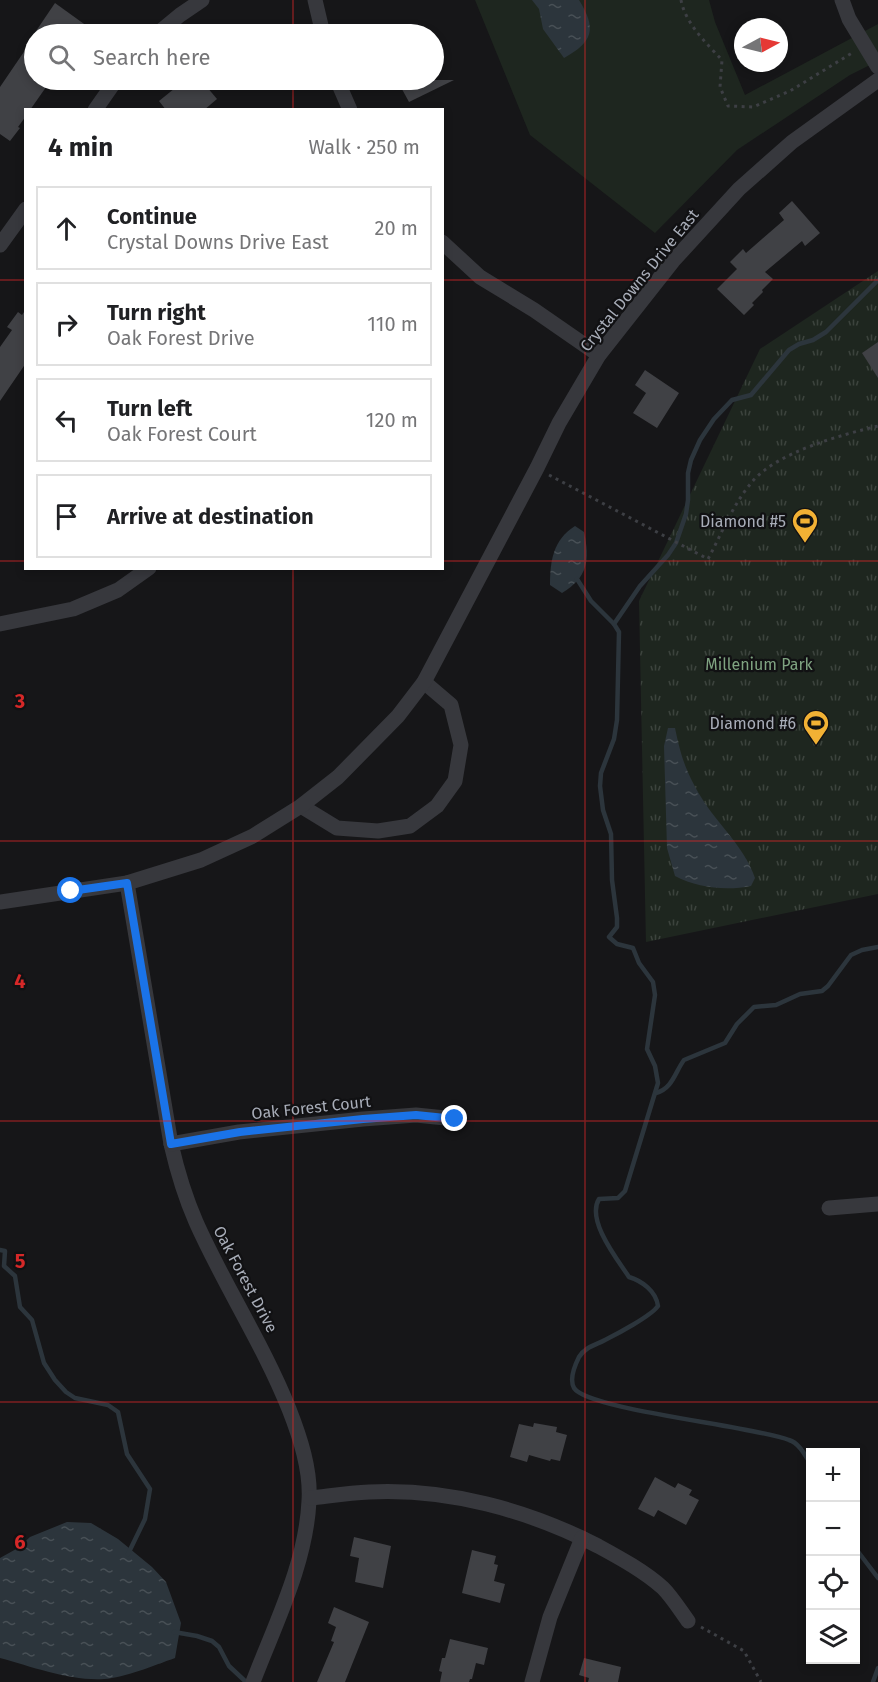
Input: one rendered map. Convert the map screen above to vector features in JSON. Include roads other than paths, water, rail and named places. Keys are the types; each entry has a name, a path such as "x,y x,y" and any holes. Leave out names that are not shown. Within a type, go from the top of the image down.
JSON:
{"street":[{"path":"169,24 202,0"},
{"path":"315,0 321,24"},
{"path":"842,0 849,19 878,67"},
{"name":"Crystal Downs Drive East","path":"0,902 127,883 201,860 253,836 301,806 338,777 398,716 424,682 559,423 599,355 674,261 739,189 792,142 878,80"},
{"path":"96,108 109,90"},
{"path":"341,90 349,108"},
{"path":"0,245 24,212"},
{"path":"444,244 480,277 534,310 599,355"},
{"path":"0,624 73,609 118,590 146,570"},
{"path":"301,806 337,828 378,831 410,826 437,806 455,781 461,745 451,705 424,682"},
{"name":"Oak Forest Drive","path":"127,883 171,1144 178,1172 196,1222 278,1382 294,1423 305,1462 310,1498 308,1522 299,1561 253,1682"},
{"name":"Oak Forest Court","path":"171,1144 240,1132 363,1119 416,1115 455,1119"},
{"path":"829,1208 878,1204"},
{"path":"310,1498 370,1492 466,1499 522,1513 582,1538 627,1562 664,1589 687,1621"},
{"path":"532,1682 550,1617 582,1538"}],"water":[{"path":"532,0 579,0 590,27 589,34 581,46 564,58 543,29 539,9"},
{"path":"575,526 584,532 587,559 577,581 562,593 550,585 552,559 557,544"},
{"path":"668,728 675,728 679,748 691,780 701,797 750,866 755,878 751,886 712,887 675,876 667,848 664,746"},
{"path":"67,1522 91,1523 118,1539 152,1567 166,1582 181,1623 175,1658 121,1676 91,1679 52,1673 0,1658 0,1558 18,1548 30,1537"}],"waterway":[{"path":"614,624 640,586 676,543 686,514 691,460 700,440 714,419 732,400 751,395 789,350 826,332 878,280"},
{"path":"577,579 591,601 619,632 617,720 614,739 601,773 600,786 603,810 611,834 612,880 617,918 617,927 609,937 617,944 633,948 639,963 653,982 655,995 647,1049 655,1066 658,1083 625,1191 618,1198 599,1199 596,1208 597,1218 605,1239 629,1277 648,1287 658,1306 648,1315 584,1351 574,1368 572,1376 574,1388 586,1396 609,1403 789,1440 799,1446 806,1456"},
{"path":"656,1093 670,1084 684,1060 725,1043 737,1024 754,1007 776,1005 800,994 822,991 851,955 878,947"},
{"path":"0,1250 5,1251 4,1266 15,1276 20,1307 32,1320 44,1363 55,1380 75,1398 108,1405 118,1412 127,1454 150,1489 145,1519 128,1554"},
{"path":"860,1554 878,1578"},
{"path":"174,1632 212,1641 219,1647 229,1666 246,1682"},
{"path":"873,1682 878,1668"}],"place":[{"name":"Diamond #5","path":"805,544"},
{"name":"Diamond #6","path":"816,746"}],"park label":[{"name":"Millenium Park","path":"759,664"}]}
